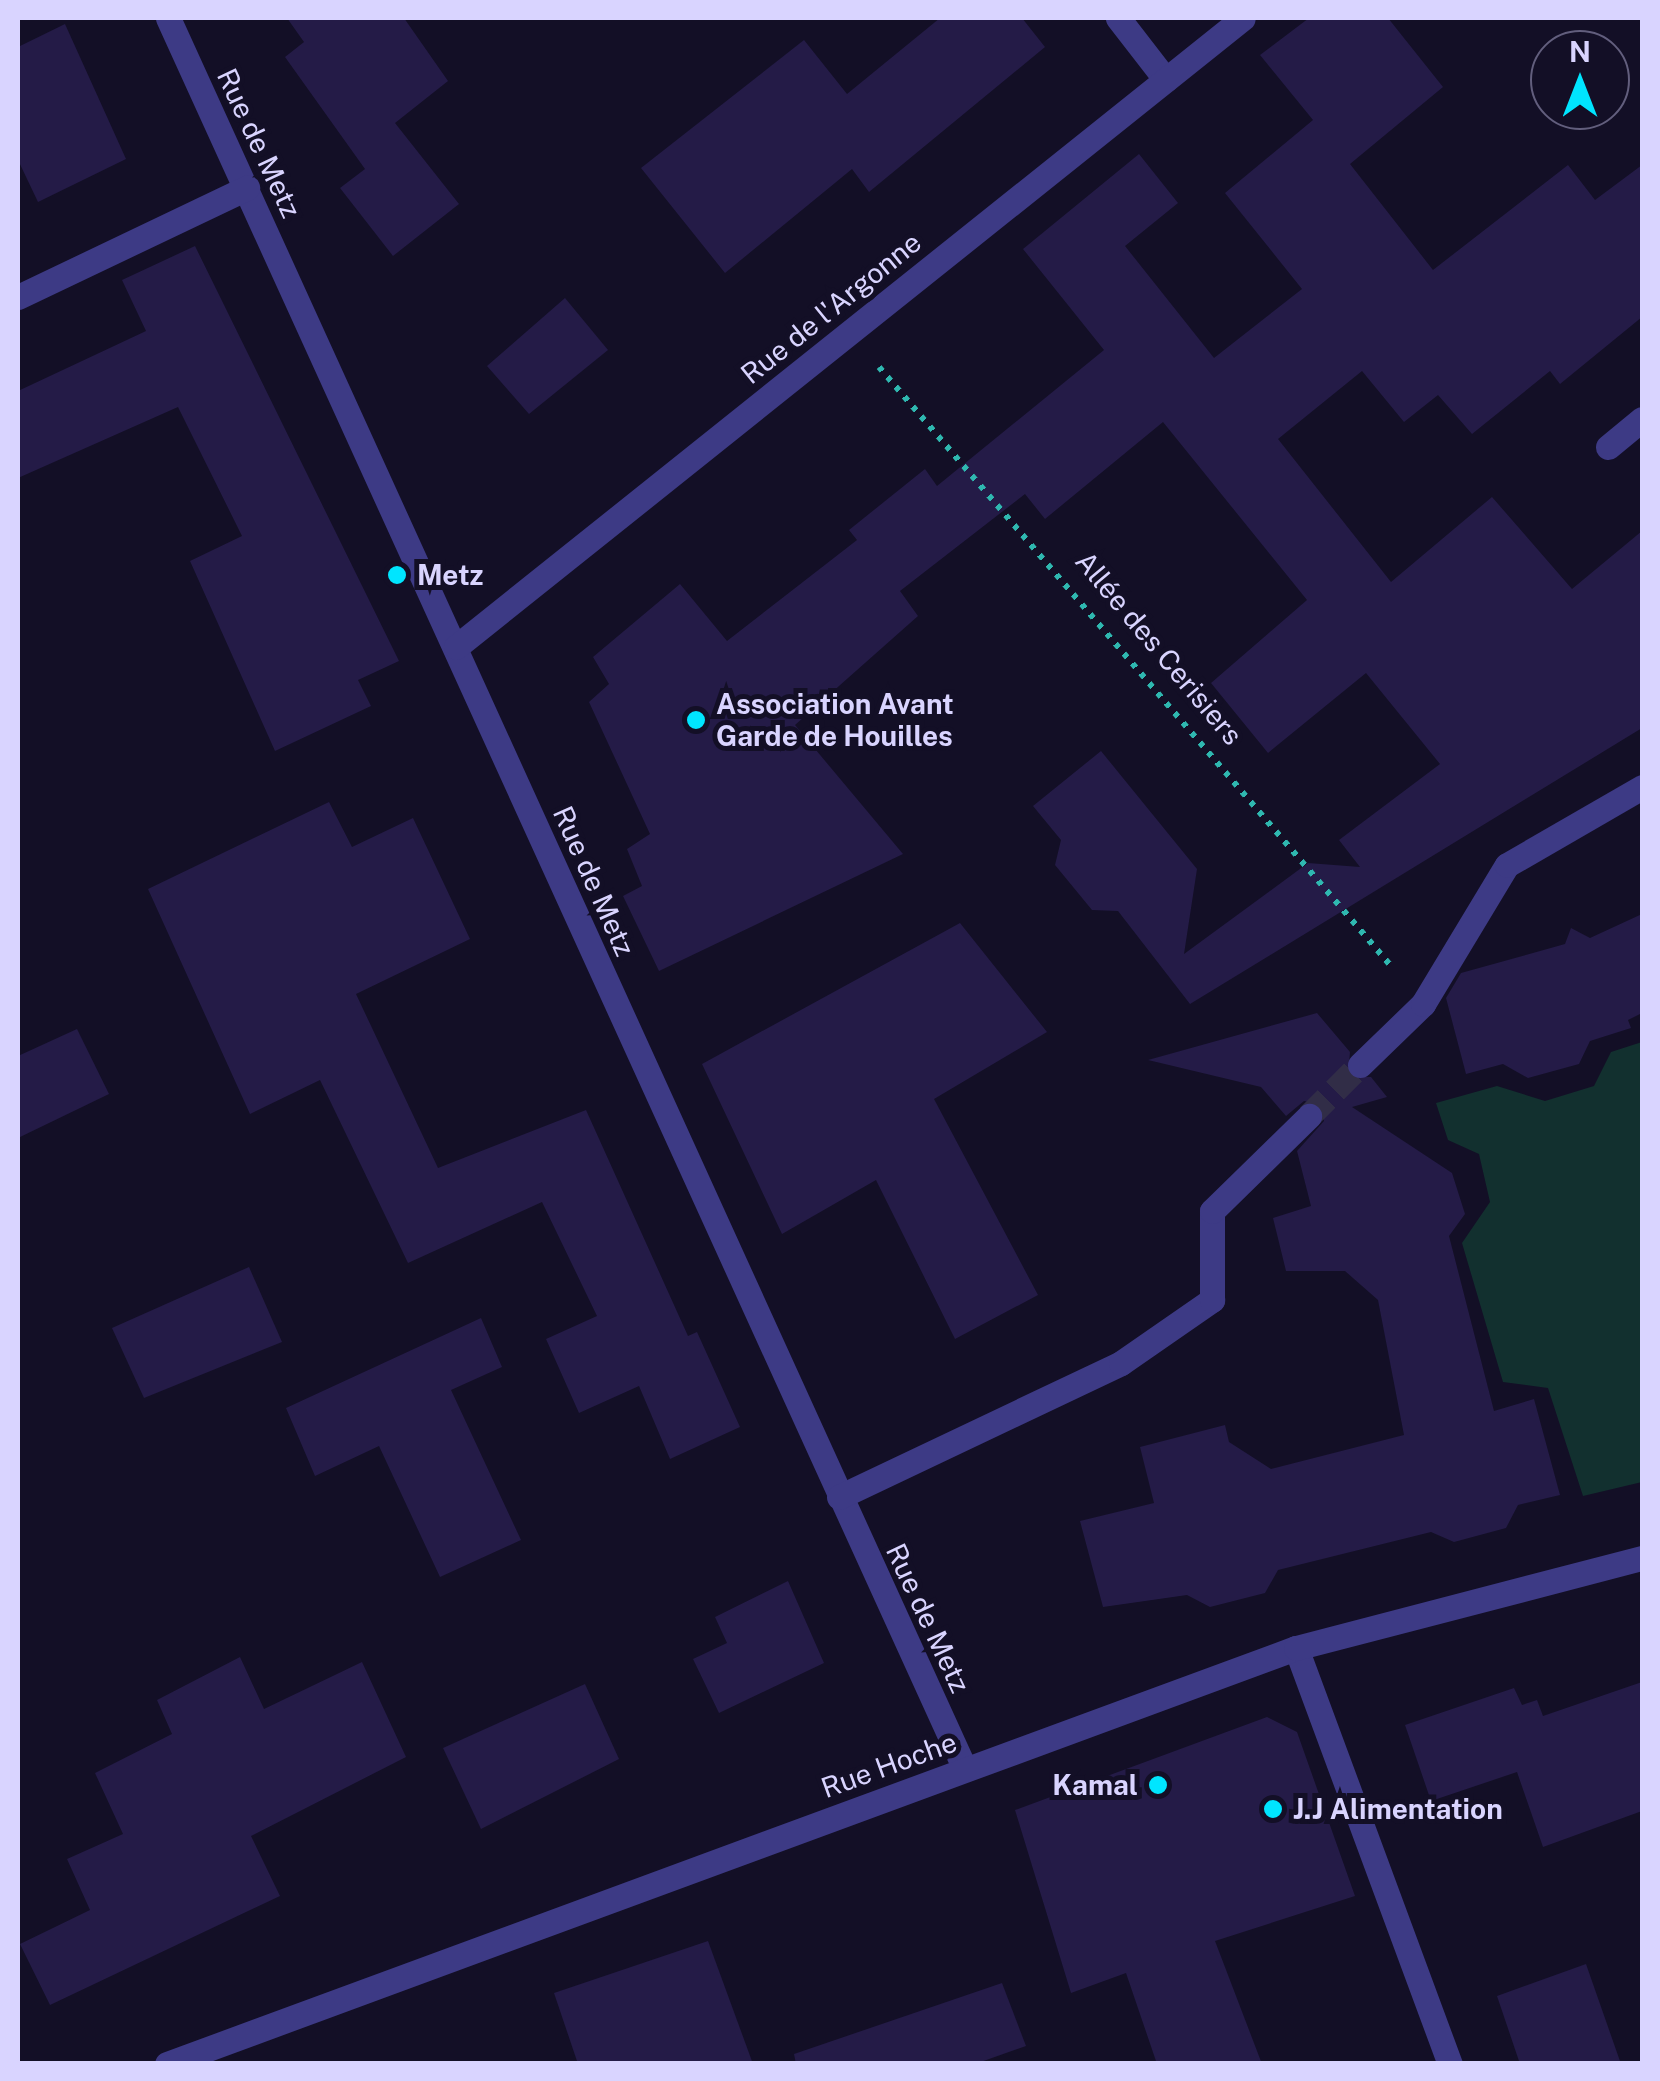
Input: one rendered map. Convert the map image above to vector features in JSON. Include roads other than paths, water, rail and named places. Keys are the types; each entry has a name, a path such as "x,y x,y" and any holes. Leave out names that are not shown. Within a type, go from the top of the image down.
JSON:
{"street":[{"name":"Rue de Metz","path":"168,18 965,1768"},
{"path":"1118,18 1166,80"},
{"name":"Rue de l'Argonne","path":"456,647 1243,18"},
{"path":"18,297 247,188"},
{"path":"1608,447 1642,419"},
{"path":"1360,1065 1423,1004 1507,865 1642,787"},
{"path":"839,1497 1121,1363 1212,1300 1212,1210 1309,1116"},
{"name":"Rue Hoche","path":"166,2064 1296,1648 1642,1558"},
{"path":"1296,1648 1450,2064"}],"tunnel":[{"path":"1309,1116 1360,1065"}],"place":[{"name":"Metz","path":"397,575"},
{"name":"Association Avant Garde de Houilles","path":"696,720"},
{"name":"Kamal","path":"1158,1785"},
{"name":"J.J Alimentation","path":"1273,1809"}]}
